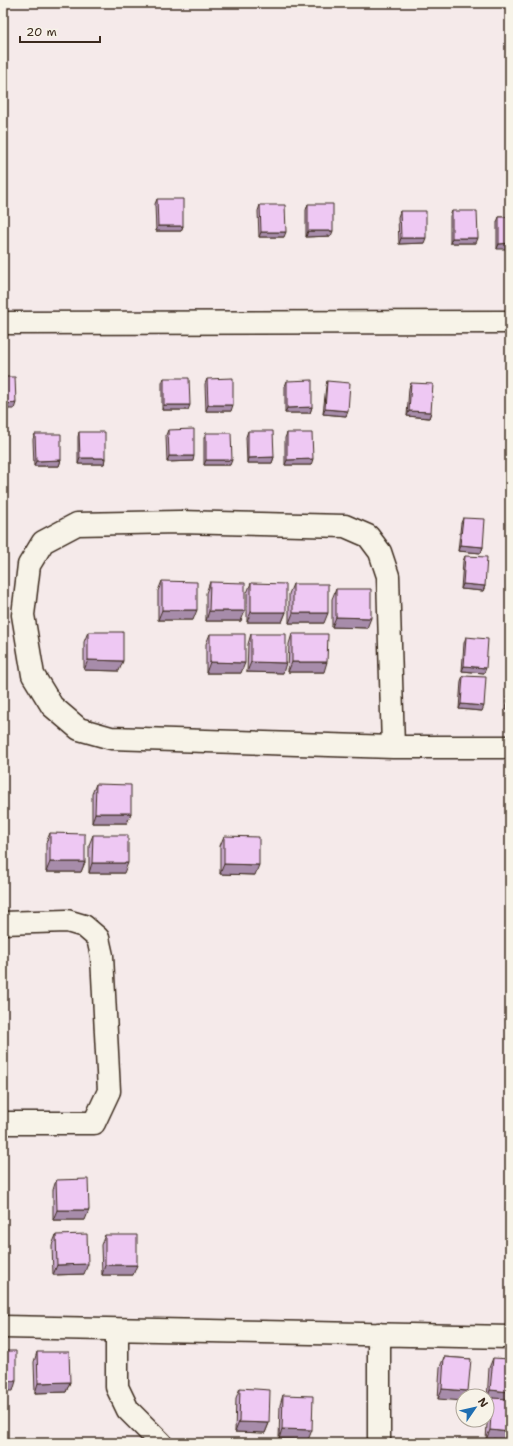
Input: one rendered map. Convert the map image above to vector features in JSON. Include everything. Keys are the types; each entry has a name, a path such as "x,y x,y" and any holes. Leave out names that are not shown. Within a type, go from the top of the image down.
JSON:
{"street":[{"path":"3,323 510,322"},
{"path":"393,747 388,576 380,552 368,536 345,526 179,522 77,524 43,542 29,565 23,615 34,675 52,706 79,729 111,738 393,747 510,747"},
{"path":"3,923 67,922 84,926 98,938 102,956 109,1091 94,1123 3,1123"},
{"path":"3,1327 510,1338"},
{"path":"117,1330 117,1387 128,1410 161,1443"},
{"path":"379,1334 379,1443"}],"building":[{"path":"157,199 183,199 183,226 158,226"},
{"path":"308,204 333,204 333,231 308,231"},
{"path":"260,205 285,205 286,232 261,232"},
{"path":"400,211 426,211 426,238 401,238"},
{"path":"452,211 477,211 478,238 452,238"},
{"path":"499,217 510,217 510,243 499,244"},
{"path":"3,377 15,377 16,403 3,404"},
{"path":"164,378 189,378 190,405 164,405"},
{"path":"233,378 233,405 208,405 207,379"},
{"path":"312,380 312,407 287,408 287,381"},
{"path":"327,381 350,383 348,411 325,409"},
{"path":"411,383 433,384 431,412 409,411"},
{"path":"194,429 194,456 169,456 168,430"},
{"path":"248,431 273,431 274,457 248,458"},
{"path":"79,432 105,432 105,458 80,458"},
{"path":"206,433 231,433 232,460 206,460"},
{"path":"287,433 312,433 313,459 287,460"},
{"path":"35,434 61,434 61,460 36,461"},
{"path":"463,518 485,519 483,547 460,545"},
{"path":"465,556 487,557 485,586 463,584"},
{"path":"162,581 197,582 197,610 162,610"},
{"path":"210,582 245,583 245,611 209,611"},
{"path":"251,583 286,584 286,612 251,612"},
{"path":"293,584 328,584 328,613 293,613"},
{"path":"336,589 371,589 371,618 336,617"},
{"path":"88,632 123,632 123,661 88,660"},
{"path":"210,634 245,634 245,663 210,662"},
{"path":"251,634 286,634 286,663 251,662"},
{"path":"292,634 328,634 327,662 292,662"},
{"path":"466,637 488,639 486,668 464,666"},
{"path":"463,676 486,677 484,706 461,704"},
{"path":"510,686 510,705 508,705"},
{"path":"96,784 131,785 131,813 95,813"},
{"path":"50,833 85,834 85,862 50,862"},
{"path":"93,835 128,835 128,863 92,863"},
{"path":"224,836 259,837 259,865 224,864"},
{"path":"88,1179 89,1210 57,1210 56,1180"},
{"path":"87,1234 88,1264 57,1265 56,1235"},
{"path":"105,1235 137,1235 137,1265 105,1265"},
{"path":"3,1351 16,1351 16,1381 3,1381"},
{"path":"37,1352 69,1352 70,1382 38,1383"},
{"path":"444,1357 471,1359 468,1388 455,1388 455,1390 442,1389"},
{"path":"493,1358 510,1359 510,1392 495,1390 495,1388 490,1388"},
{"path":"240,1388 270,1390 269,1423 239,1422"},
{"path":"283,1395 313,1396 312,1430 282,1429"},
{"path":"495,1398 510,1399 510,1432 490,1430 490,1428 495,1428"},
{"path":"493,1439 510,1440 510,1443 493,1443"}]}
